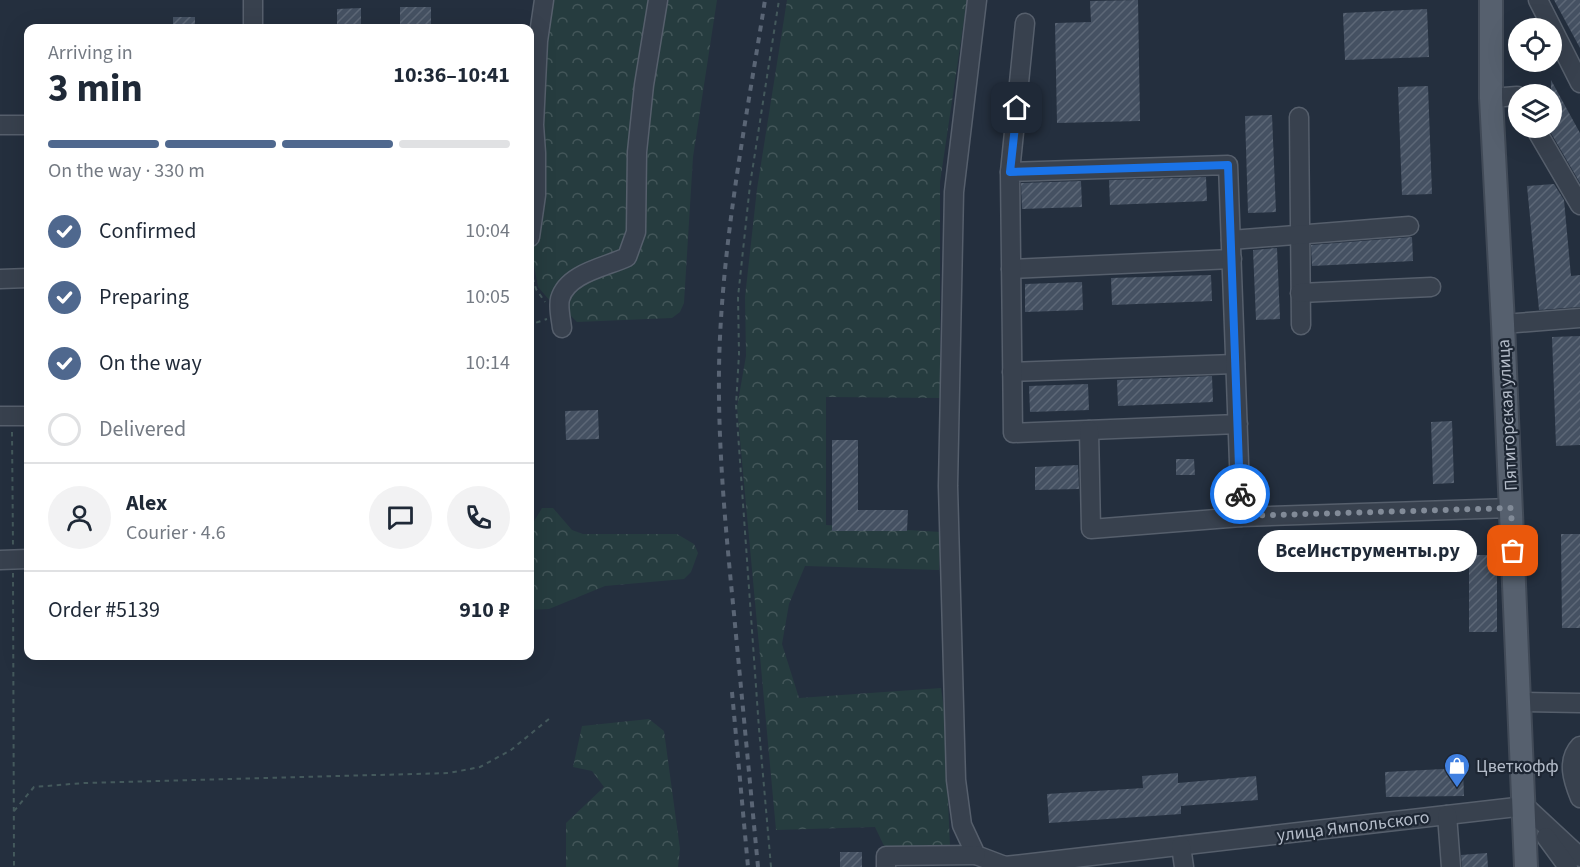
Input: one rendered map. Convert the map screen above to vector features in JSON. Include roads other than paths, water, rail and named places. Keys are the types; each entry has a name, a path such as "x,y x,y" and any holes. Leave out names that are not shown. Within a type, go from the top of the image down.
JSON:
{"main road":[{"name":"Пятигорская улица","path":"1491,0 1491,98 1526,867"}],"street":[{"path":"253,0 253,24"},
{"path":"534,97 544,0"},
{"path":"561,322 559,300 566,288 575,279 627,257 636,232 644,85 658,0"},
{"path":"976,855 962,825 956,780 948,486 954,192 977,0"},
{"path":"1538,0 1580,84"},
{"path":"1025,23 1010,172 1013,433 1238,424"},
{"path":"1491,98 1508,97"},
{"path":"1299,117 1301,325"},
{"path":"0,125 24,125"},
{"path":"534,136 537,153 534,209"},
{"path":"1541,138 1580,205"},
{"path":"1010,172 1228,165 1241,516"},
{"path":"1231,240 1409,226"},
{"path":"1011,269 1232,259"},
{"path":"0,279 24,278"},
{"path":"1300,293 1431,287"},
{"path":"1503,324 1580,318"},
{"path":"1012,372 1235,364"},
{"path":"1089,430 1091,530 1241,516 1511,508"},
{"path":"1520,702 1580,703"},
{"path":"1580,746 1573,757 1572,768 1580,798"},
{"path":"1525,806 1580,857"},
{"path":"1525,806 1568,867"},
{"name":"улица Ямпольского","path":"1005,866 1525,806"},
{"path":"1448,815 1451,867"},
{"path":"1180,846 1184,867"},
{"path":"886,867 886,856 976,855 1005,866"}],"railway":[{"path":"758,867 725,523 719,369 729,230 765,0"},
{"path":"732,692 748,867"}],"place":[{"name":"ВсеИнструменты.ру","path":"1513,551"},
{"name":"Цветкофф","path":"1457,789"}]}
